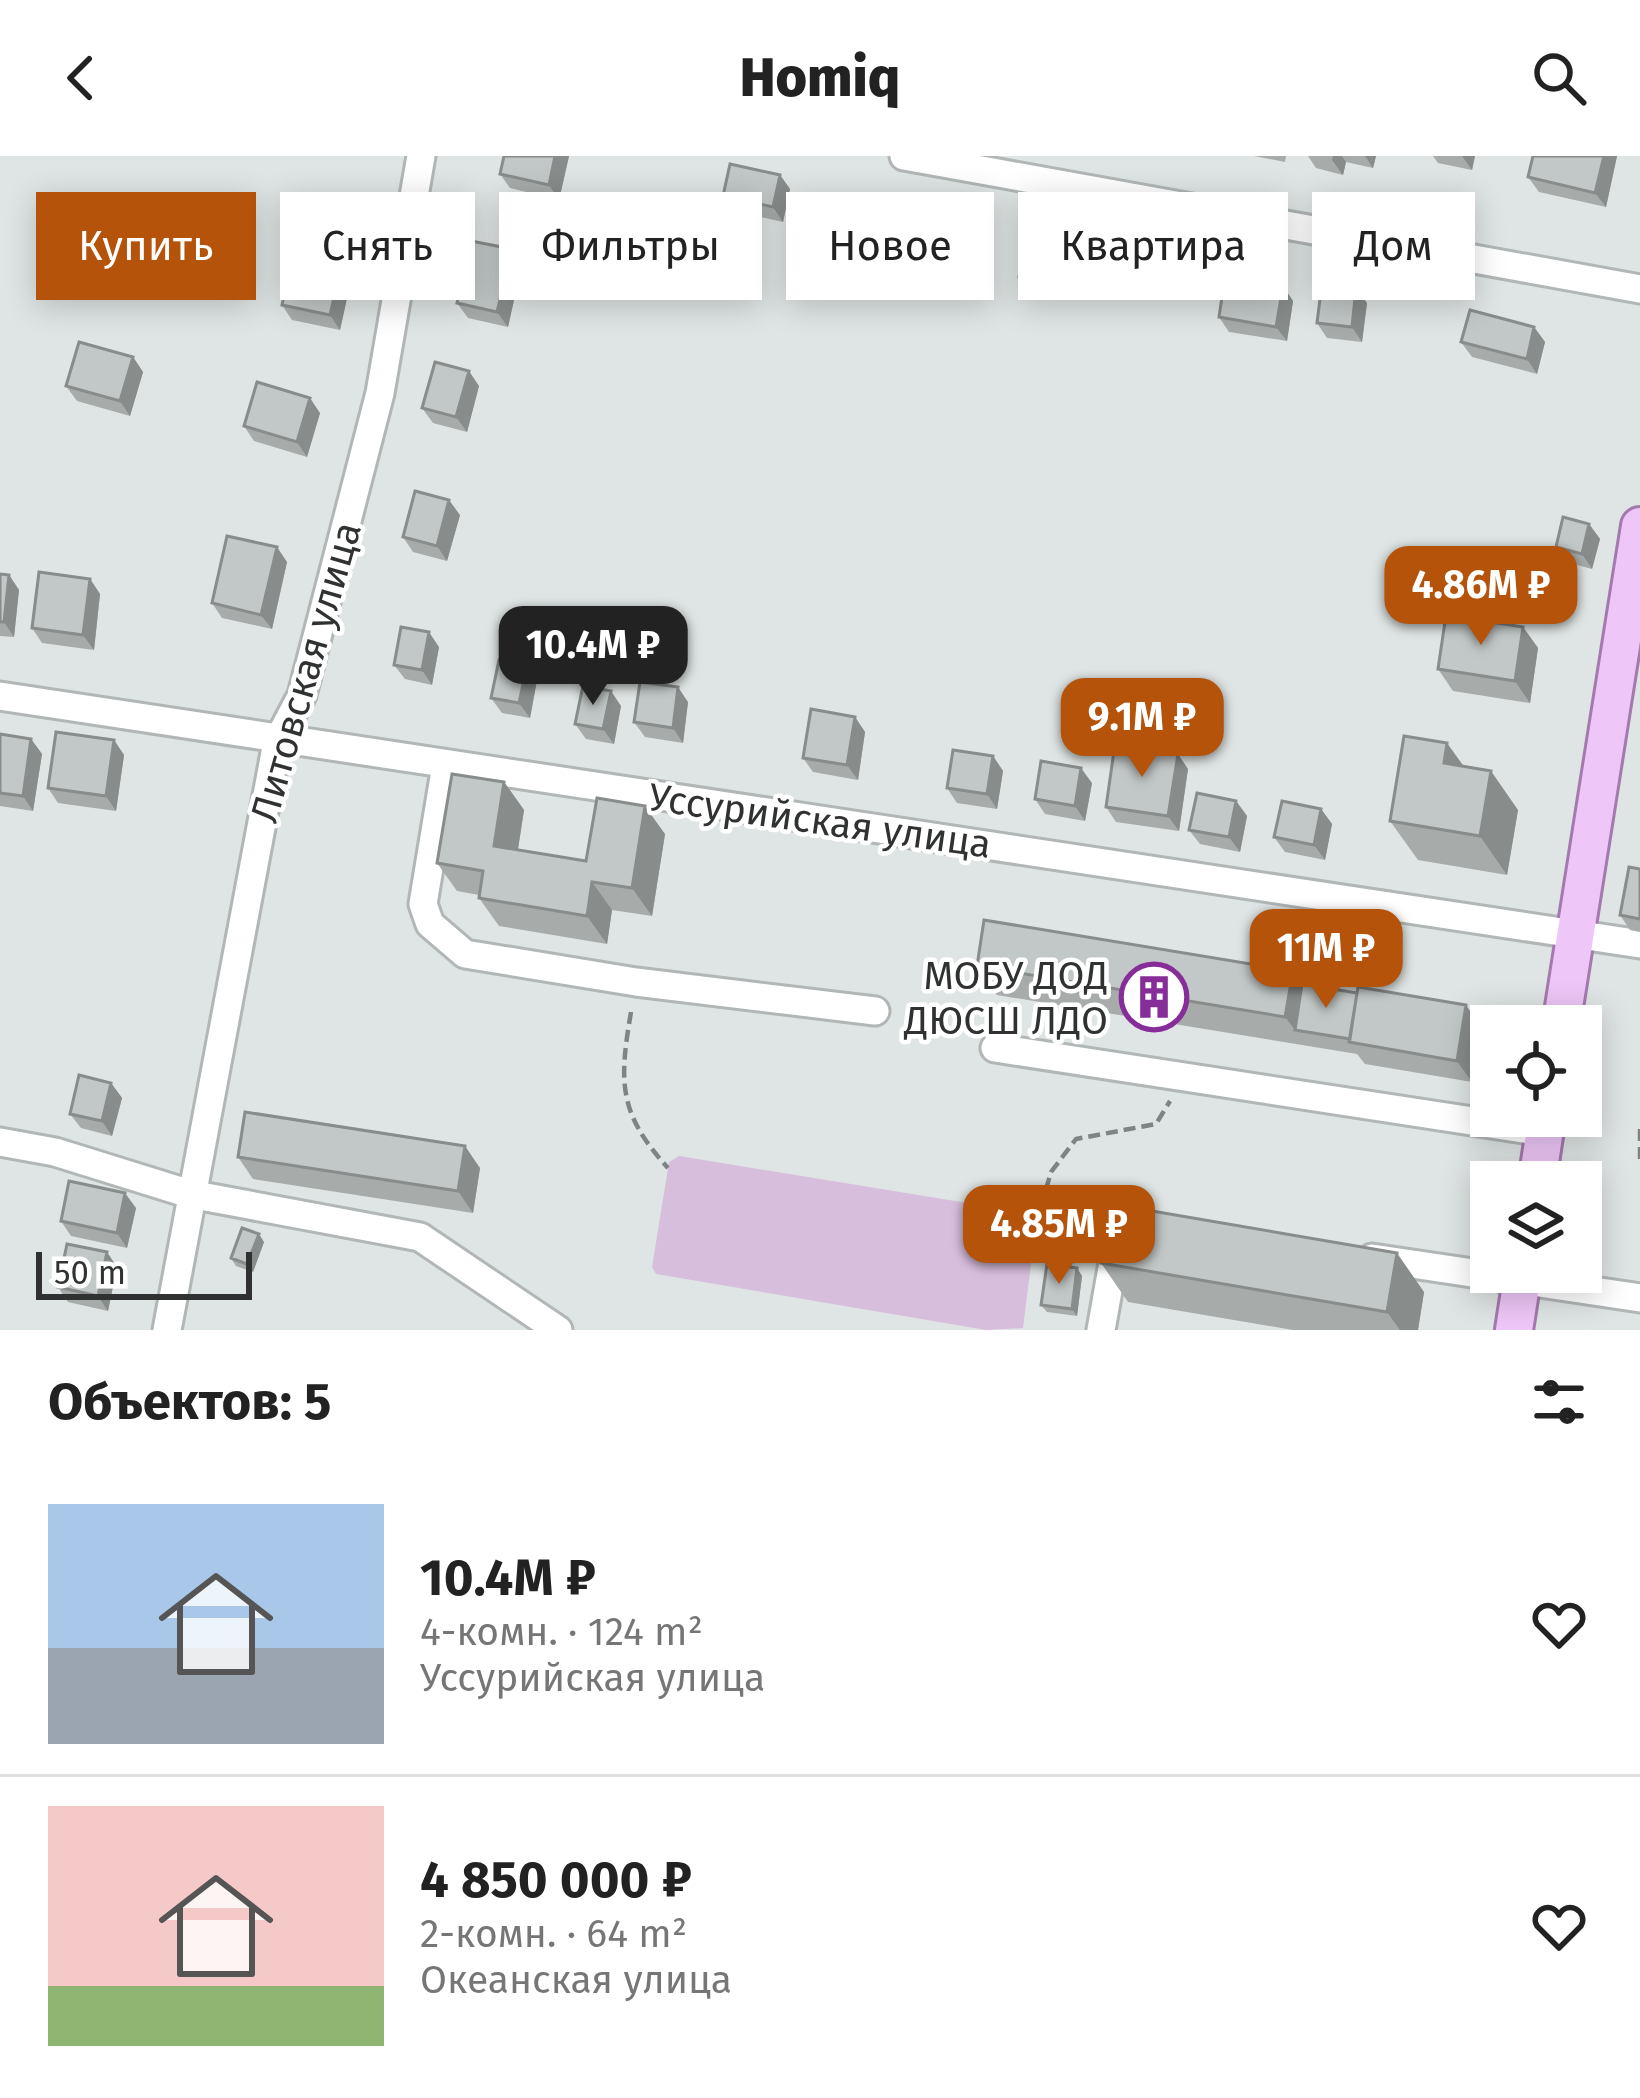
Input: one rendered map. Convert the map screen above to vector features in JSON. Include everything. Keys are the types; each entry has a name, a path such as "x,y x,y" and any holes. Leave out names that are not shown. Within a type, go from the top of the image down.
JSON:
{"main road":[{"path":"1564,1005 1640,526"},
{"path":"1514,1330 1519,1293"}],"street":[{"name":"Литовская улица","path":"167,1330 277,742 302,695 380,394 421,156"},
{"path":"904,156 1640,289"},
{"name":"Уссурийская улица","path":"0,696 277,742 1640,944"},
{"path":"446,765 424,904 430,924 465,954 636,982 875,1011"},
{"path":"995,1048 1179,1078 1470,1114"},
{"path":"0,1142 55,1152 190,1194 420,1237 557,1330"},
{"path":"1101,1330 1114,1248 1121,1230 1132,1222"},
{"path":"1344,1254 1470,1270"},
{"path":"1602,1291 1640,1298"}],"path":[{"path":"636,982 620,1072 629,1114 668,1168"},
{"path":"1036,1224 1051,1172 1076,1138 1156,1124 1179,1078"},
{"path":"1640,1129 1636,1150 1640,1162"}],"shaded area":[{"path":"679,1156 1028,1213 1036,1224 1023,1328 986,1330 656,1274 652,1267 669,1162"}],"building":[{"path":"504,156 555,156 549,185 500,174"},
{"path":"1533,156 1604,156 1595,193 1528,177"},
{"path":"730,164 780,175 773,207 762,205 762,192 724,192"},
{"path":"475,242 499,246 497,312 457,303 475,300"},
{"path":"283,300 333,300 330,315 282,305"},
{"path":"1222,300 1281,300 1276,327 1219,317"},
{"path":"1320,300 1355,300 1352,327 1317,323"},
{"path":"1470,310 1534,327 1527,359 1461,342"},
{"path":"79,342 133,357 120,401 66,386"},
{"path":"435,362 469,371 456,417 422,408"},
{"path":"257,382 310,398 297,442 244,426"},
{"path":"415,491 449,500 437,546 403,537"},
{"path":"1563,517 1589,524 1582,554 1556,547"},
{"path":"227,536 277,547 261,615 212,603"},
{"path":"39,572 90,579 83,635 32,628"},
{"path":"0,574 9,575 4,622 0,622"},
{"path":"1446,615 1523,627 1515,681 1438,669"},
{"path":"401,627 429,632 422,670 394,665"},
{"path":"499,660 527,665 519,703 491,698"},
{"path":"640,682 678,687 673,728 634,722"},
{"path":"583,686 611,691 603,729 575,724"},
{"path":"811,709 855,717 847,765 803,758"},
{"path":"56,732 114,740 106,796 48,788"},
{"path":"0,734 31,739 23,796 0,793"},
{"path":"1404,736 1447,743 1444,763 1491,771 1480,836 1390,821"},
{"path":"1115,744 1178,754 1168,816 1106,807"},
{"path":"953,750 993,756 987,794 947,788"},
{"path":"1041,761 1081,768 1075,806 1035,799"},
{"path":"452,774 504,782 494,846 586,861 597,798 645,806 632,888 592,882 587,916 479,898 483,871 437,863"},
{"path":"1197,793 1236,801 1229,837 1189,830"},
{"path":"1282,801 1321,809 1314,845 1274,837"},
{"path":"1629,867 1640,869 1640,919 1620,915"},
{"path":"984,920 1293,971 1285,1017 977,966"},
{"path":"1302,984 1357,993 1350,1039 1295,1030"},
{"path":"1358,987 1466,1005 1457,1061 1349,1042"},
{"path":"79,1075 111,1083 102,1121 70,1114"},
{"path":"245,1112 465,1146 458,1191 238,1157"},
{"path":"69,1181 125,1193 117,1233 61,1221"},
{"path":"1111,1204 1397,1253 1387,1312 1101,1263"},
{"path":"242,1228 259,1234 247,1264 231,1258"},
{"path":"67,1244 107,1252 98,1296 58,1287"},
{"path":"1047,1264 1077,1268 1072,1309 1041,1305"}],"place":[{"name":"МОБУ ДОД ДЮСШ ЛДО","path":"1154,997"}]}
